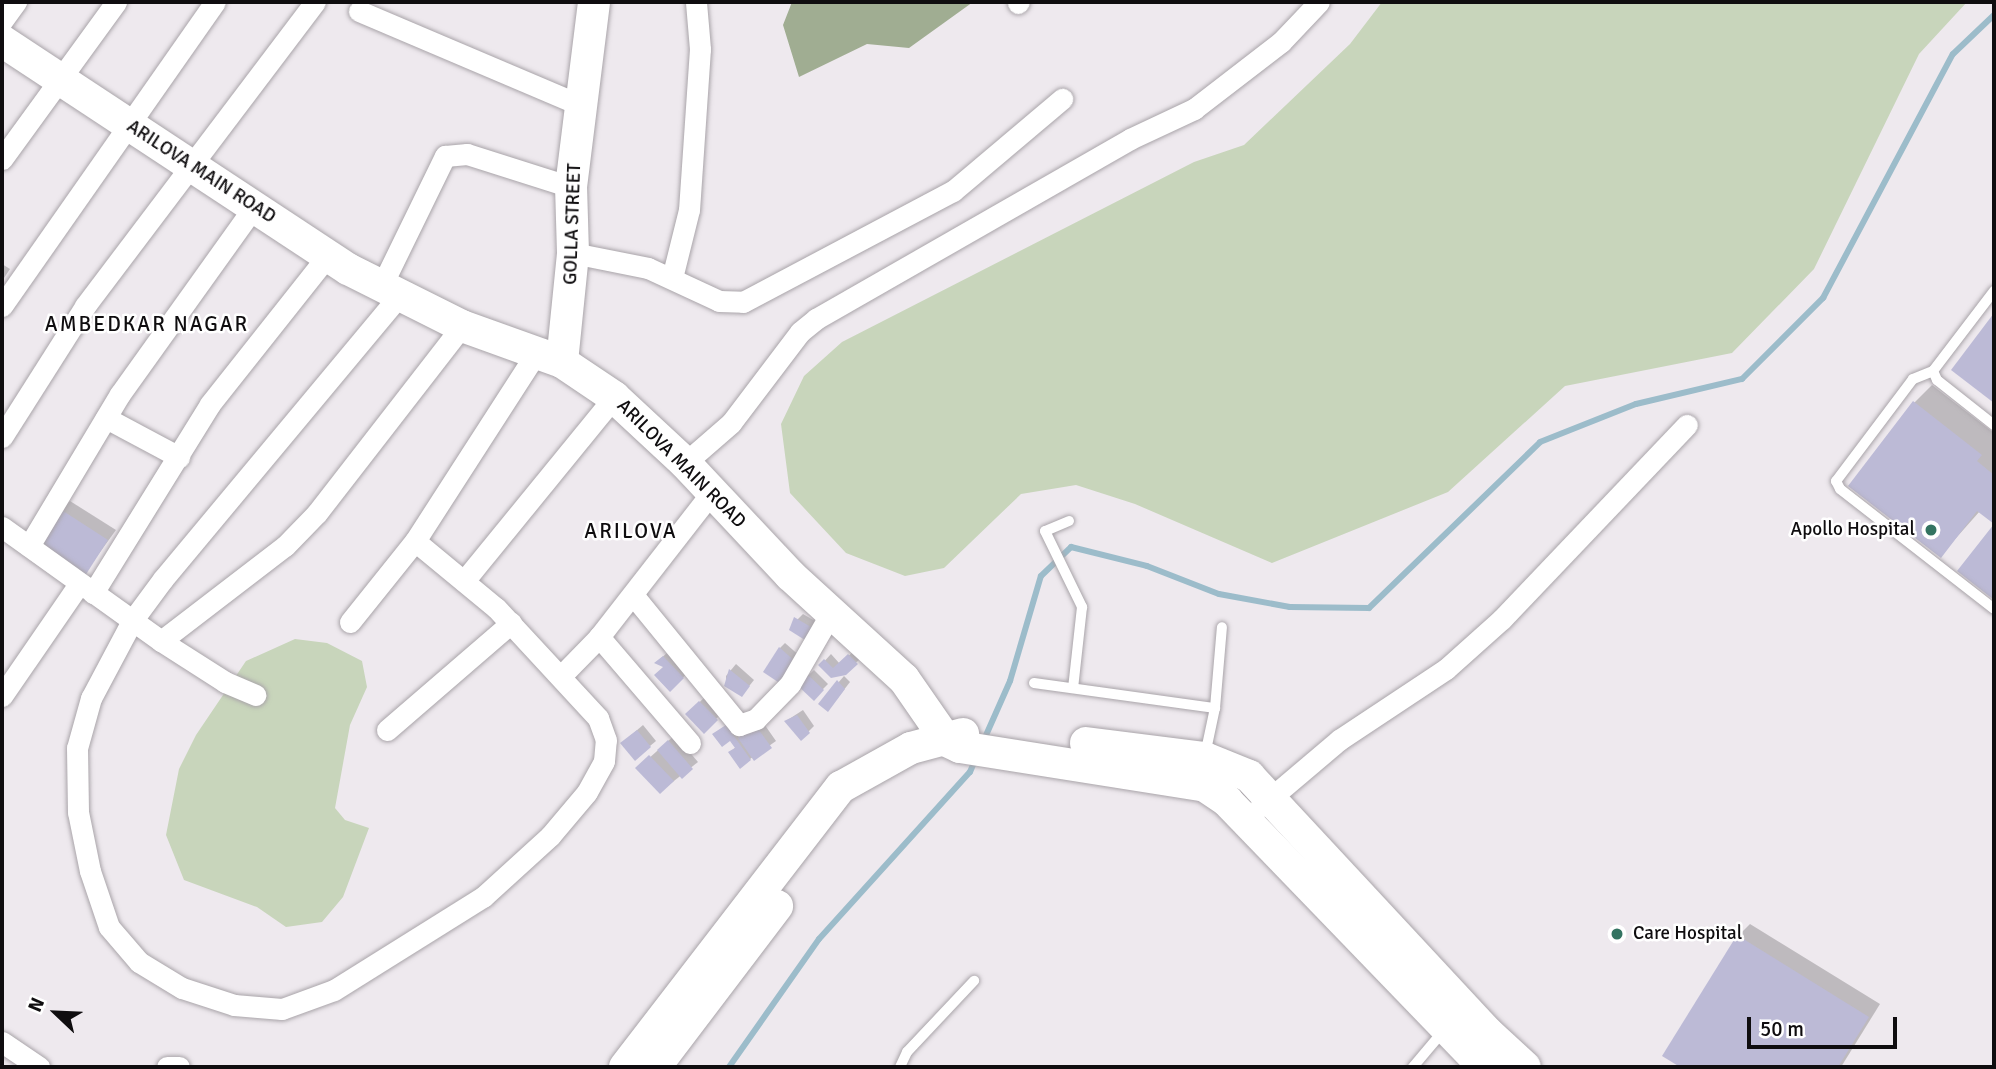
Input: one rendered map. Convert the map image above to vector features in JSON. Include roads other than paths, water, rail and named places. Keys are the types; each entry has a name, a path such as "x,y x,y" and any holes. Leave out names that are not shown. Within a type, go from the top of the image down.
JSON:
{"street":[{"path":"2,21 16,2"},
{"path":"2,159 116,2"},
{"path":"2,306 131,126 215,2"},
{"path":"2,437 85,306 315,2"},
{"name":"GOLLA STREET","path":"549,357 573,253 571,187 594,2"},
{"path":"672,278 689,210 700,49 696,2"},
{"path":"685,463 731,424 800,332 816,319 1108,152 1194,109 1281,42 1319,2"},
{"path":"359,11 583,106"},
{"name":"ARILOVA MAIN ROAD","path":"2,41 327,255 389,292 462,326 549,357 614,397 685,463 711,493 831,613 904,679 978,740"},
{"path":"573,253 621,260 672,278 730,304 758,296 953,191 1062,99"},
{"path":"415,541 511,623 598,718 606,740 604,761 587,792 550,836 483,897 334,990 282,1009 234,1005 182,988 139,961 109,927 90,871 78,812 77,748 91,698 132,621 389,292 445,156 467,154 571,187"},
{"path":"29,546 106,418 254,207"},
{"path":"2,696 86,589 179,457 210,404 327,255"},
{"path":"161,641 276,553 317,513 462,326"},
{"path":"350,622 415,541 549,357"},
{"path":"464,581 614,397"},
{"path":"106,418 179,457"},
{"path":"1247,822 1271,796 1339,740 1446,669 1502,619 1686,425"},
{"path":"561,676 599,637 711,493"},
{"path":"2,527 161,641 225,682 256,695"},
{"path":"633,595 739,725 756,719 790,684 831,613"},
{"path":"387,730 511,623"},
{"path":"599,637 690,743"},
{"path":"625,1067 841,788 929,742 978,740 1205,758 1249,776 1271,796 1488,1033 1525,1067"},
{"path":"978,740 1189,780 1227,801 1484,1067"},
{"path":"655,1067 892,759"},
{"path":"2,1042 39,1067"},
{"path":"167,1067 179,1067"}],"lane":[{"path":"1994,291 1933,371 1913,379 1836,481 1840,489 1994,609"},
{"path":"1933,371 1937,380 1994,425"},
{"path":"1069,521 1049,526 1048,538 1082,607 1073,688"},
{"path":"1205,758 1216,708 1222,627"},
{"path":"1034,683 1216,708"},
{"path":"900,1067 907,1052 974,981"},
{"path":"1413,1067 1446,1028"}],"waterway":[{"path":"983,742 1010,681 1041,576 1071,547 1147,566 1219,594 1290,607 1369,608 1540,442 1636,404 1742,379 1823,298 1953,54 1994,15"},
{"path":"729,1067 819,939 970,772 976,758"}],"place":[{"name":"Apollo Hospital","path":"1931,530"},
{"name":"Care Hospital","path":"1617,934"}],"district":[{"name":"AMBEDKAR NAGAR","path":"147,324"},
{"name":"ARILOVA","path":"631,531"}]}
